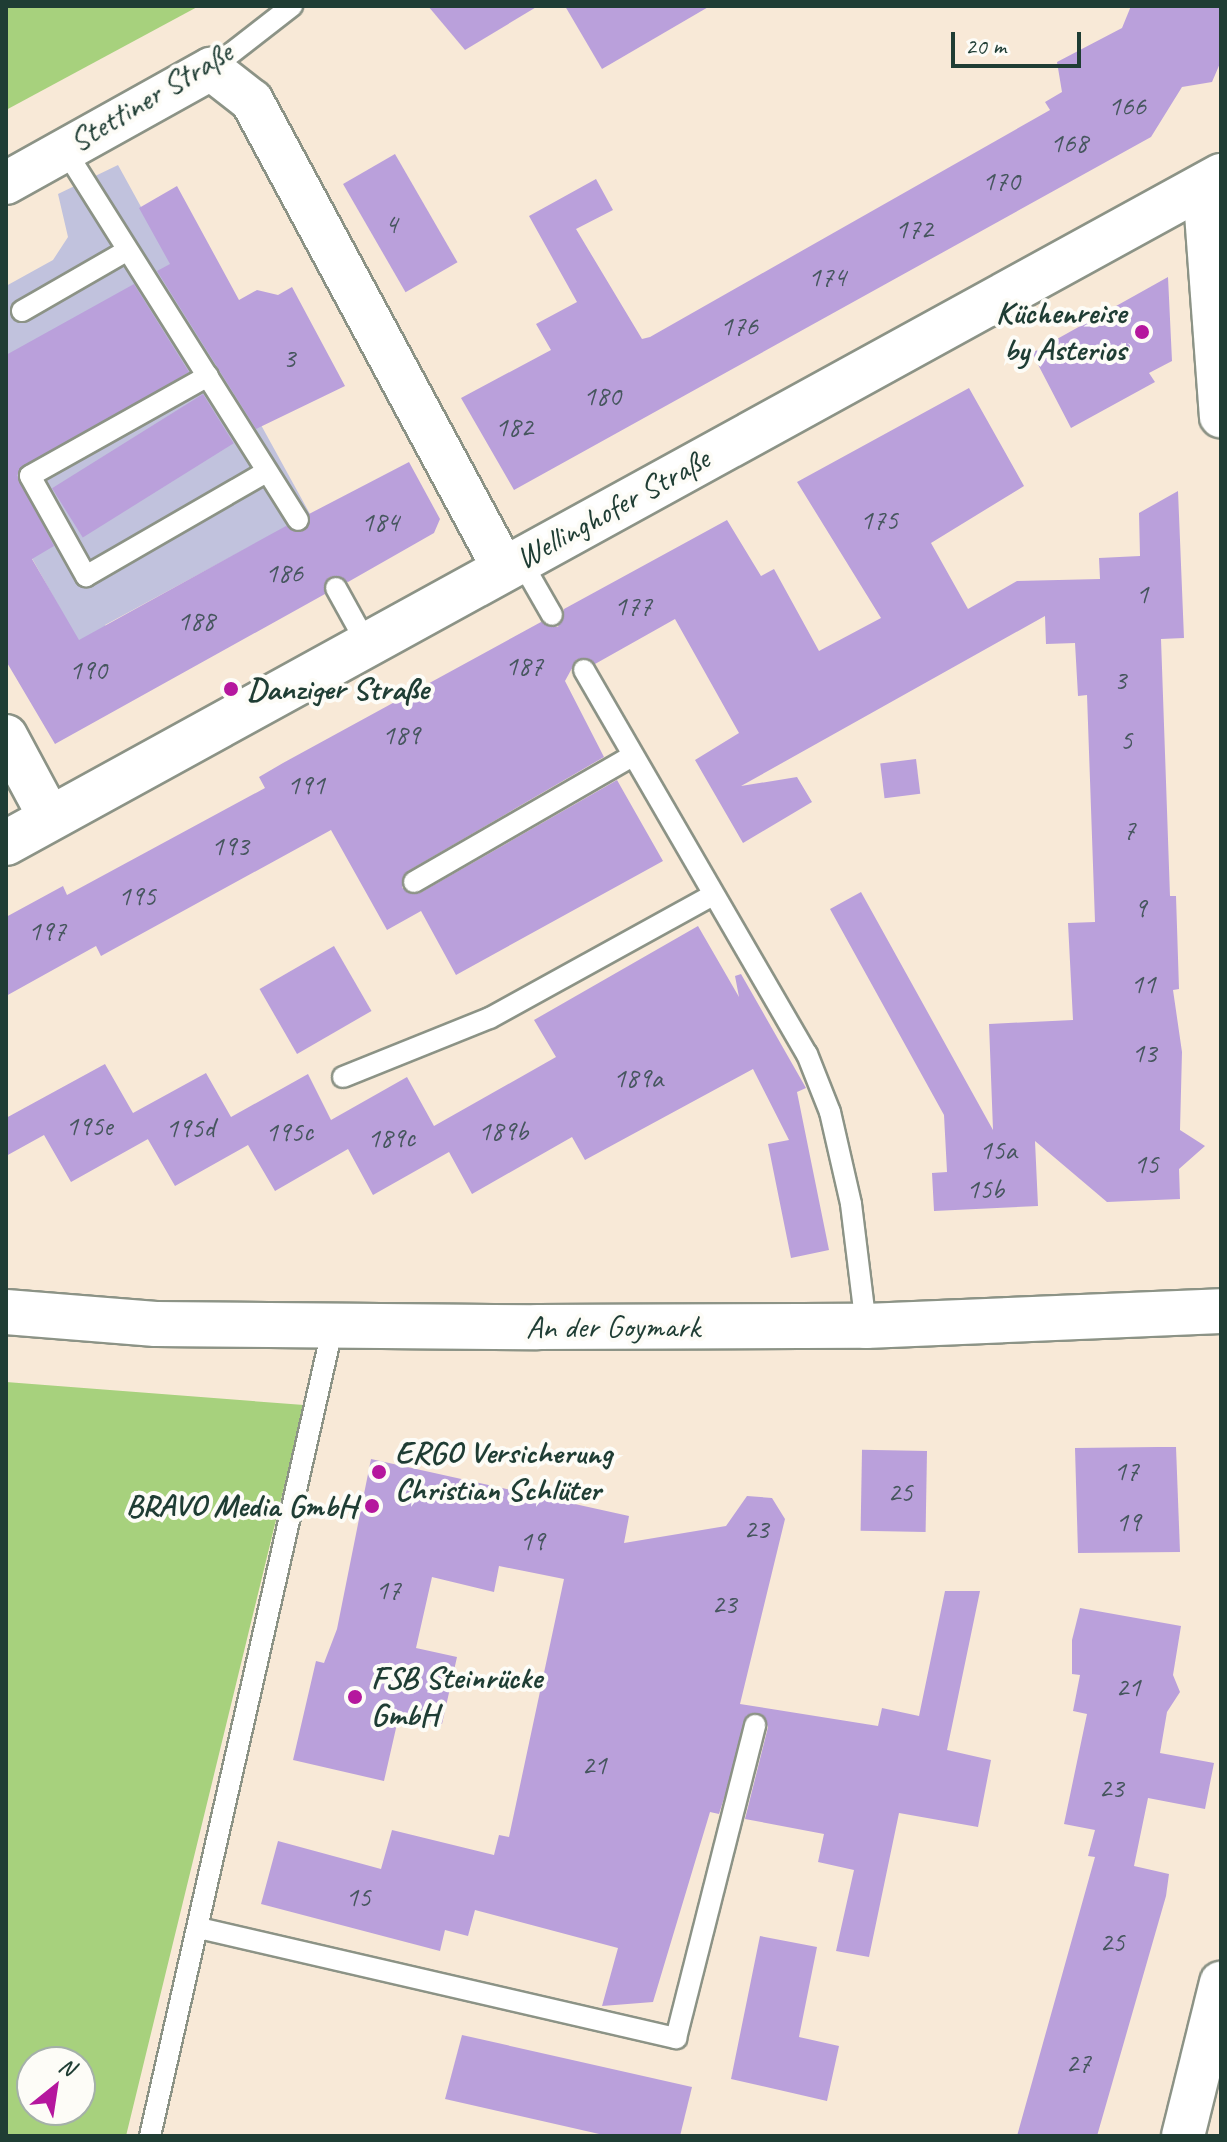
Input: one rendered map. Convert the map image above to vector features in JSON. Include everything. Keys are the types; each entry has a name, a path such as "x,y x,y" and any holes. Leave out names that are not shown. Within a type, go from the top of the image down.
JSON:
{"street":[{"name":"Stettiner Straße","path":"6,183 211,69"},
{"path":"211,69 252,101 512,565"},
{"path":"1212,181 1221,416"},
{"name":"Wellinghofer Straße","path":"6,843 1212,181"},
{"path":"6,736 50,818"},
{"name":"An der Goymark","path":"6,1312 156,1324 866,1326 1221,1311"},
{"path":"1183,2136 1221,1983"}],"lane":[{"name":"Stettiner Straße","path":"211,69 292,6"},
{"path":"65,150 123,253 150,274 263,474 298,520"},
{"path":"22,311 123,253"},
{"path":"208,376 30,476 86,576 263,474"},
{"path":"512,565 552,615"},
{"path":"336,588 368,646"},
{"path":"584,670 807,1054 830,1112 866,1326"},
{"path":"414,882 632,756"},
{"path":"343,1077 490,1018 713,895"},
{"path":"150,2136 333,1326"},
{"path":"199,1928 676,2038 755,1725"}],"shaded area":[{"path":"118,165 310,514 105,625 109,634 86,655 15,528 6,498 6,286 53,260 68,237 58,194"}],"green space":[{"path":"6,6 199,6 6,110"},
{"path":"6,1382 304,1405 126,2136 6,2136"}],"building":[{"path":"428,6 538,6 465,50"},
{"path":"565,6 710,6 602,69"},
{"path":"1131,6 1221,6 1221,61 1212,82 1182,87 1151,137 514,490 461,398 551,350 536,324 577,302 529,216 596,179 613,210 576,229 642,339 650,337 1050,110 1045,102 1062,92 1057,62 1122,28"},
{"path":"395,154 458,262 406,292 343,184"},
{"path":"177,186 239,300 257,290 278,295 292,287 345,386 256,429 157,271 170,264 139,208"},
{"path":"1168,277 1172,361 1149,373 1155,382 1071,428 1032,353"},
{"path":"134,284 189,372 17,475 54,546 32,559 79,640 286,526 304,531 309,514 409,462 440,519 434,533 348,582 329,577 325,594 55,744 6,661 6,355"},
{"path":"969,388 1024,486 931,543 968,609 1017,581 1100,579 1099,558 1140,556 1139,513 1178,491 1184,638 1161,639 1170,896 1176,896 1179,989 1173,990 1182,1052 1180,1130 1205,1146 1179,1169 1180,1199 1107,1202 1035,1141 1038,1206 934,1211 932,1173 947,1172 944,1115 830,909 861,892 993,1130 989,1024 1073,1020 1068,923 1095,922 1087,695 1078,696 1075,643 1046,644 1045,616 741,786 797,777 812,802 743,843 695,760 739,733 675,619 595,664 577,659 565,681 604,757 408,871 402,888 420,893 617,780 663,861 456,975 421,911 387,930 331,830 101,956 96,946 6,996 6,917 63,886 67,895 265,788 259,777 541,622 558,627 564,609 727,520 761,576 774,569 819,651 881,618 797,482"},
{"path":"203,394 234,443 83,538 52,488"},
{"path":"916,759 920,794 885,798 880,763"},
{"path":"698,926 739,997 735,976 741,974 806,1088 797,1092 829,1250 791,1258 768,1144 789,1140 753,1069 585,1160 572,1137 472,1194 449,1152 373,1195 348,1149 275,1191 248,1145 175,1186 148,1139 71,1182 44,1135 6,1156 6,1118 105,1064 133,1113 206,1073 231,1117 308,1074 331,1120 407,1077 434,1126 556,1057 534,1020"},
{"path":"334,946 372,1011 297,1054 260,989"},
{"path":"1176,1447 1180,1552 1078,1553 1075,1448"},
{"path":"862,1450 927,1451 926,1532 861,1531"},
{"path":"371,1459 629,1516 624,1543 726,1526 747,1496 772,1498 785,1519 740,1704 878,1726 882,1708 919,1716 945,1591 980,1591 947,1750 991,1760 978,1827 899,1813 869,1957 836,1951 854,1870 818,1862 824,1834 745,1819 768,1727 763,1715 751,1713 719,1814 710,1812 653,2002 602,2006 618,1948 475,1910 468,1936 445,1930 440,1951 261,1904 278,1841 381,1869 392,1830 494,1855 499,1835 509,1837 564,1579 499,1566 494,1592 432,1577 416,1648 457,1657 442,1724 399,1715 384,1781 293,1760 316,1661 324,1663 337,1629"},
{"path":"1080,1608 1181,1626 1173,1675 1180,1692 1167,1712 1160,1753 1214,1763 1205,1809 1148,1798 1134,1866 1169,1874 1166,1896 1097,2136 1017,2136 1095,1857 1088,1856 1095,1830 1064,1824 1087,1714 1073,1711 1080,1675 1072,1674 1072,1640"},
{"path":"760,1936 817,1947 799,2037 839,2046 827,2101 731,2079"},
{"path":"462,2035 692,2087 680,2136 608,2136 445,2099"}],"place":[{"name":"Küchenreise by Asterios","path":"1142,332"},
{"name":"Danziger Straße","path":"231,689"},
{"name":"ERGO Versicherung Christian Schlüter","path":"379,1472"},
{"name":"BRAVO Media GmbH","path":"372,1506"},
{"name":"FSB Steinrücke GmbH","path":"355,1697"}]}
